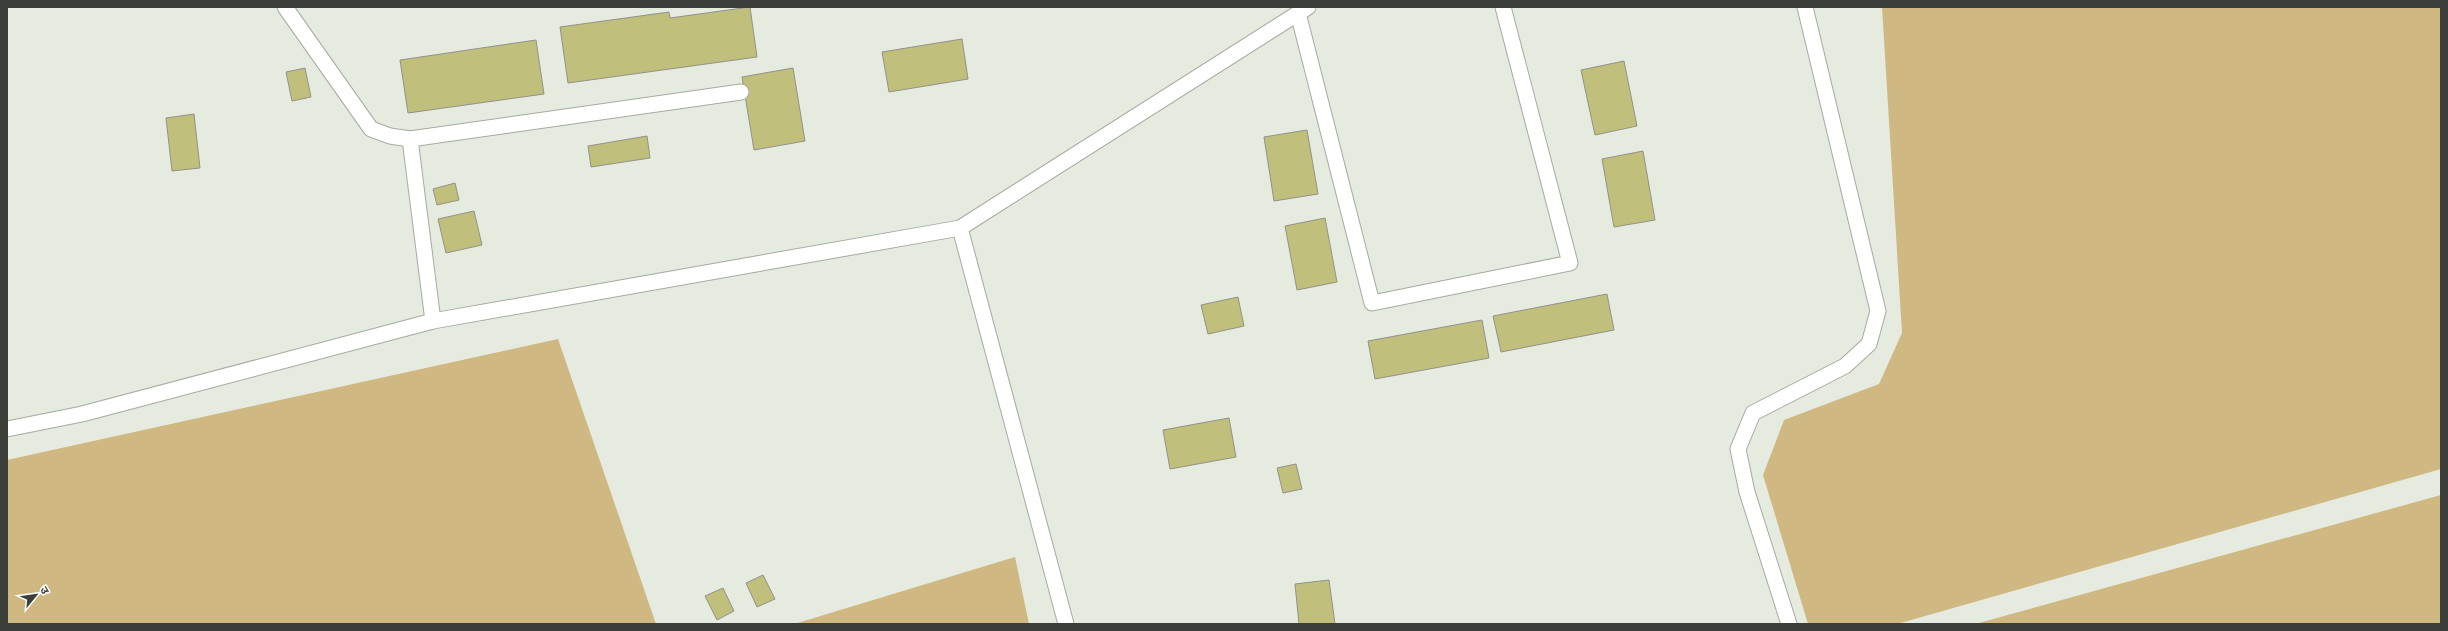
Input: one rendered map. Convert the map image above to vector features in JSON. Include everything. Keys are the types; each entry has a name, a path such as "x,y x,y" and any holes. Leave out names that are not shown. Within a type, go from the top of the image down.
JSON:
{"lane":[{"path":"285,7 371,130 390,136 410,139 741,92"},
{"path":"7,429 82,414 433,321 960,228 1303,10 1372,303 1570,263 1503,7"},
{"path":"1789,624 1747,492 1738,449 1752,414 1844,366 1869,344 1878,311 1805,7"},
{"path":"410,139 433,321"},
{"path":"960,228 1066,624"}],"shaded area":[{"path":"1882,7 2441,7 2441,469 1897,624 1808,624 1763,475 1784,420 1879,384 1902,333"},
{"path":"558,339 656,624 7,624 7,460"},
{"path":"2441,495 2441,624 1975,624"},
{"path":"1015,557 1029,624 794,624"}],"building":[{"path":"750,7 757,57 568,83 560,27 669,12 670,18"},
{"path":"962,39 968,79 889,92 882,52"},
{"path":"536,40 544,94 408,113 400,60"},
{"path":"1624,61 1637,126 1595,135 1581,70"},
{"path":"305,68 311,97 292,101 286,72"},
{"path":"793,68 805,141 754,150 742,77"},
{"path":"194,114 200,168 172,171 166,118"},
{"path":"1307,130 1318,194 1274,201 1264,137"},
{"path":"647,136 650,158 591,167 588,146"},
{"path":"1643,151 1655,220 1614,227 1602,159"},
{"path":"455,183 459,200 437,205 433,189"},
{"path":"474,211 482,245 446,253 438,219"},
{"path":"1325,218 1337,282 1297,290 1285,226"},
{"path":"1607,294 1614,330 1501,352 1493,316"},
{"path":"1238,297 1244,326 1208,334 1201,305"},
{"path":"1482,320 1489,358 1375,379 1368,341"},
{"path":"1229,418 1236,457 1170,469 1163,430"},
{"path":"1296,464 1302,489 1283,493 1277,468"},
{"path":"763,575 775,599 757,607 746,583"},
{"path":"1329,580 1335,624 1299,624 1295,584"},
{"path":"723,588 734,611 717,620 705,596"}]}
